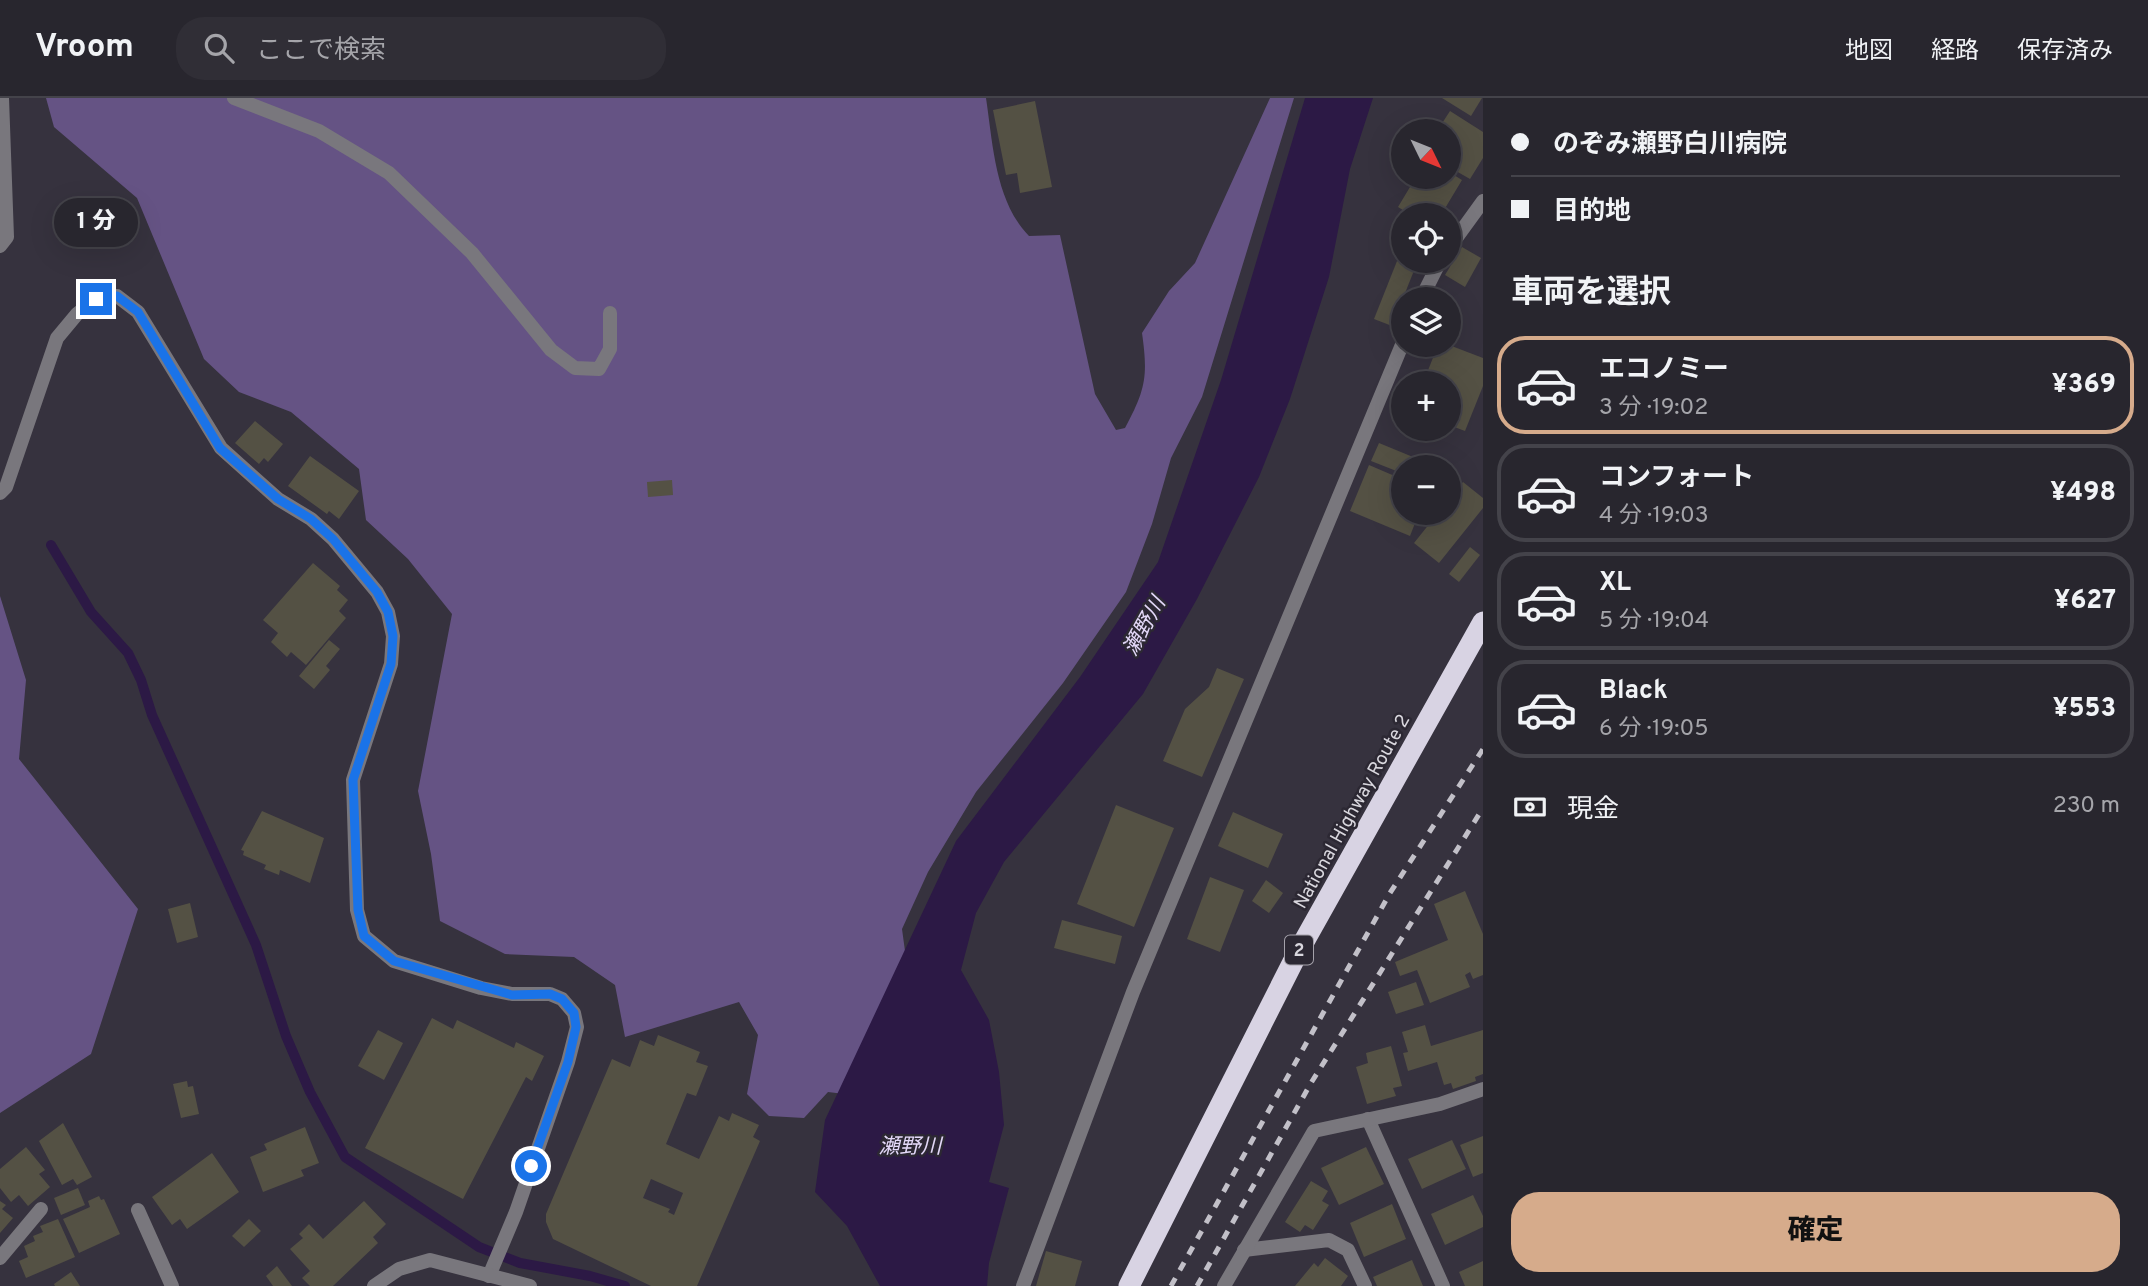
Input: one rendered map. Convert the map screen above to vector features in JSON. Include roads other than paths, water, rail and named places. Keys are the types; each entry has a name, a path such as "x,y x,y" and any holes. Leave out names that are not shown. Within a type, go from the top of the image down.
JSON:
{"highway":[{"name":"National Highway Route 2","path":"1129,1286 1297,954 1483,622"}],"street":[{"path":"0,246 7,237 2,98"},
{"path":"234,98 319,131 389,173 472,253 551,350 575,368 599,369 610,349 610,313"},
{"path":"1461,231 1483,201"},
{"path":"0,493 6,487 57,338 77,314 96,299 117,296 138,312 220,448 278,499 311,519 333,539 377,592 388,612 393,636 391,664 353,780 358,910 364,936 394,961 512,995 550,994 562,999 574,1013 576,1027 568,1062 516,1212 489,1276"},
{"path":"1023,1286 1133,992 1397,357"},
{"path":"1224,1286 1314,1131 1440,1104 1483,1089"},
{"path":"1368,1119 1443,1286"},
{"path":"0,1258 41,1209"},
{"path":"138,1210 172,1286"},
{"path":"1244,1250 1329,1240 1348,1250 1365,1286"},
{"path":"373,1286 399,1269 430,1260 530,1286"}],"water":[{"name":"瀬野川","path":"1305,98 1373,98 1350,169 1329,277 1290,399 1259,477 1197,599 1143,694 1004,862 976,913 961,970 989,1020 999,1072 1004,1125 989,1182 1009,1188 989,1263 987,1286 880,1286 847,1226 815,1192 825,1120 956,841 1080,677 1158,562 1221,380"}],"waterway":[{"path":"51,545 91,612 128,653 141,680 152,715 256,945 286,1036 310,1092 345,1157 479,1247 520,1263 590,1276 625,1286"}],"railway":[{"path":"1171,1286 1390,893 1483,749"},
{"path":"1197,1286 1311,1083 1483,808"}]}
